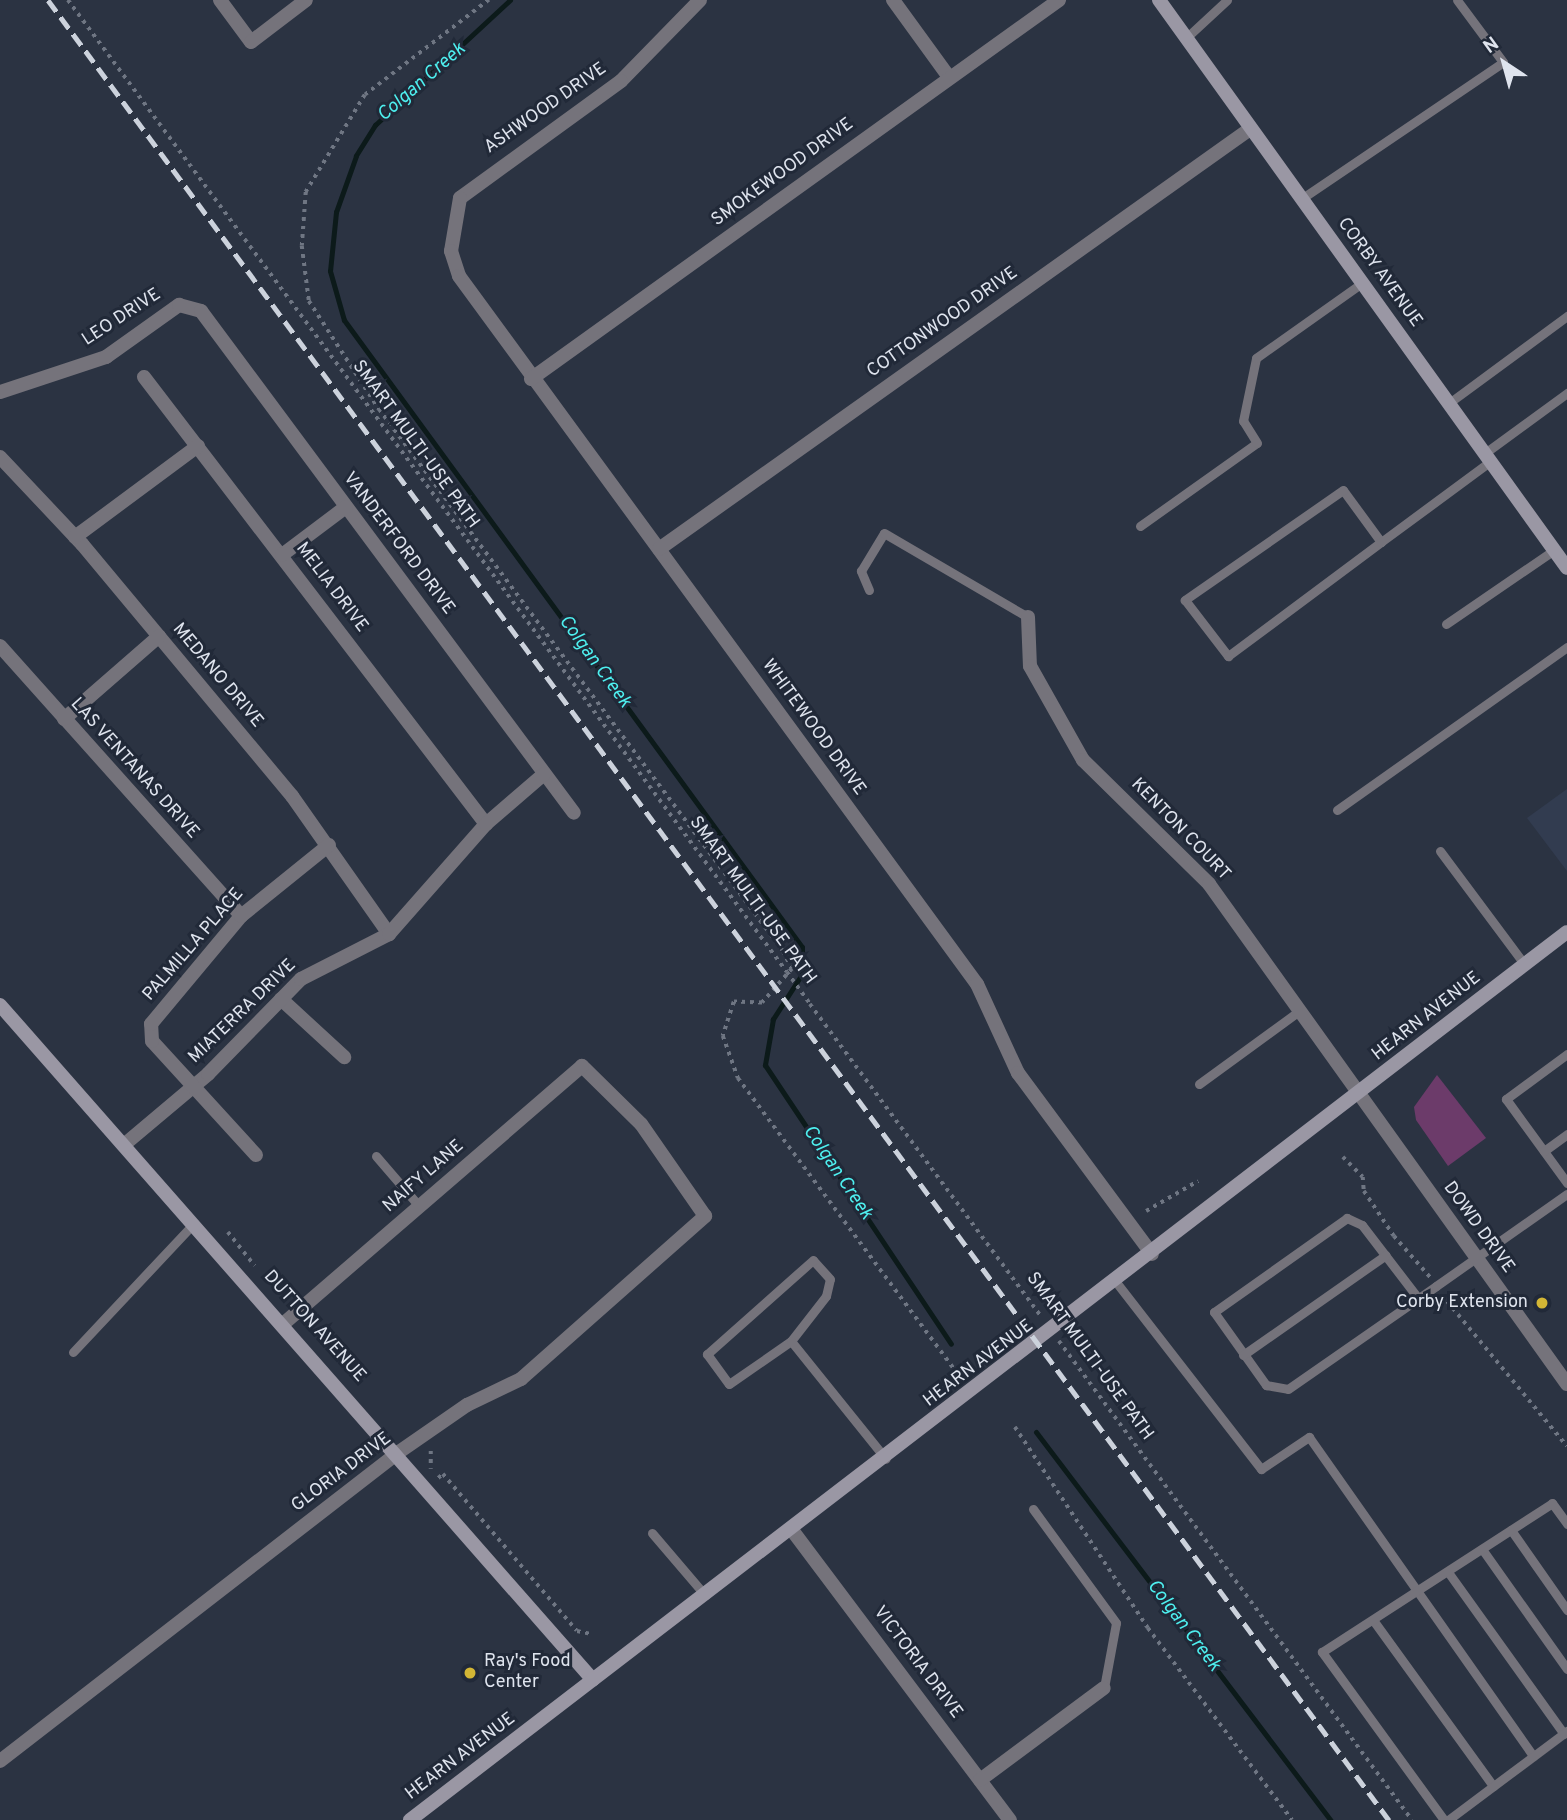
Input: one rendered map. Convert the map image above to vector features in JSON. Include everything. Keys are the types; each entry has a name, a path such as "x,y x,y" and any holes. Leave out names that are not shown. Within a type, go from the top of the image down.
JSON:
{"main road":[{"name":"CORBY AVENUE","path":"1159,0 1567,568"},
{"name":"HEARN AVENUE","path":"410,1820 1053,1332 1567,932"},
{"name":"DUTTON AVENUE","path":"0,1005 400,1452 593,1680"}],"street":[{"path":"220,0 251,42 306,0"},
{"name":"ASHWOOD DRIVE","path":"453,224 460,198 480,179 621,81 700,0"},
{"path":"892,0 950,77"},
{"name":"SMOKEWOOD DRIVE","path":"531,379 1059,0"},
{"name":"COTTONWOOD DRIVE","path":"659,549 1251,129"},
{"name":"WHITEWOOD DRIVE","path":"453,224 459,276 531,379 659,549 977,984 1018,1073 1152,1254"},
{"name":"LEO DRIVE","path":"0,393 106,356 186,305"},
{"name":"VANDERFORD DRIVE","path":"186,305 201,311 574,813"},
{"name":"MELIA DRIVE","path":"144,377 486,824"},
{"path":"75,537 198,446"},
{"name":"MEDANO DRIVE","path":"0,457 75,537 159,636 329,845 389,933"},
{"path":"282,555 346,507"},
{"name":"KENTON COURT","path":"1028,617 1030,666 1083,760 1209,884 1358,1095"},
{"path":"64,719 159,636"},
{"name":"LAS VENTANAS DRIVE","path":"0,646 241,916"},
{"name":"MIATERRA DRIVE","path":"125,1144 192,1087 309,974 389,933 486,824 544,774"},
{"name":"PALMILLA PLACE","path":"257,1155 152,1041 151,1024 241,916 329,845"},
{"path":"281,999 344,1057"},
{"name":"NAIFY LANE","path":"285,1322 582,1066 590,1067 640,1124 705,1216"},
{"name":"DOWD DRIVE","path":"1358,1095 1567,1384"},
{"name":"GLORIA DRIVE","path":"0,1761 400,1452 467,1405 521,1379 705,1216"},
{"name":"VICTORIA DRIVE","path":"792,1530 1010,1820"},
{"path":"980,1780 1104,1688"}],"lane":[{"path":"1186,38 1227,0"},
{"path":"1301,199 1503,62 1457,0"},
{"path":"1140,526 1257,443 1242,421 1256,358 1362,283"},
{"path":"1449,403 1567,316"},
{"path":"1381,542 1343,491 1185,600 1228,656 1381,542 1567,393"},
{"path":"869,590 861,571 884,533 1028,617"},
{"path":"1446,624 1553,550"},
{"path":"1337,810 1567,647"},
{"path":"1440,851 1525,964"},
{"path":"1199,1084 1299,1011"},
{"path":"1567,1055 1506,1099 1567,1183"},
{"path":"1544,1151 1567,1134"},
{"path":"376,1156 419,1206"},
{"path":"1418,1298 1386,1255 1347,1218 1214,1312 1266,1385 1288,1389 1567,1194"},
{"path":"73,1352 195,1222"},
{"path":"1243,1355 1386,1255"},
{"path":"813,1260 830,1279 826,1296 791,1341 729,1384 707,1353 813,1260"},
{"path":"1116,1282 1261,1469 1309,1437 1533,1756"},
{"path":"791,1341 886,1459"},
{"path":"1448,1572 1565,1732 1446,1820 1322,1652 1552,1503 1567,1524"},
{"path":"1033,1509 1116,1623 1104,1688"},
{"path":"1511,1530 1567,1610"},
{"path":"652,1533 705,1595"},
{"path":"1482,1549 1567,1669"},
{"path":"1373,1620 1493,1786"}],"path":[{"name":"SMART MULTI-USE PATH","path":"68,0 1412,1820"},
{"path":"489,0 365,94 306,192 302,246 309,301 379,409 783,951 792,970 762,1003 734,1002 723,1036 738,1078 972,1393"},
{"path":"1343,1157 1363,1177 1364,1191 1394,1236 1567,1447"},
{"path":"1146,1211 1198,1181"},
{"path":"228,1232 255,1266"},
{"path":"1015,1427 1148,1628 1292,1820"},
{"path":"431,1451 436,1480 443,1474 577,1631 591,1634"}],"shaded area":[{"path":"1567,789 1567,871 1527,818"},
{"path":"1437,1075 1486,1138 1448,1166 1416,1120 1414,1107"}],"waterway":[{"name":"Colgan Creek","path":"510,0 375,125 356,156 336,212 330,271 344,320 802,947 802,974 773,1019 765,1065 951,1344"},
{"name":"Colgan Creek","path":"1036,1432 1330,1820"}],"railway":[{"path":"48,0 1389,1820"}],"place":[{"name":"Corby Extension","path":"1542,1303"},
{"name":"Ray's Food Center","path":"470,1673"}]}
